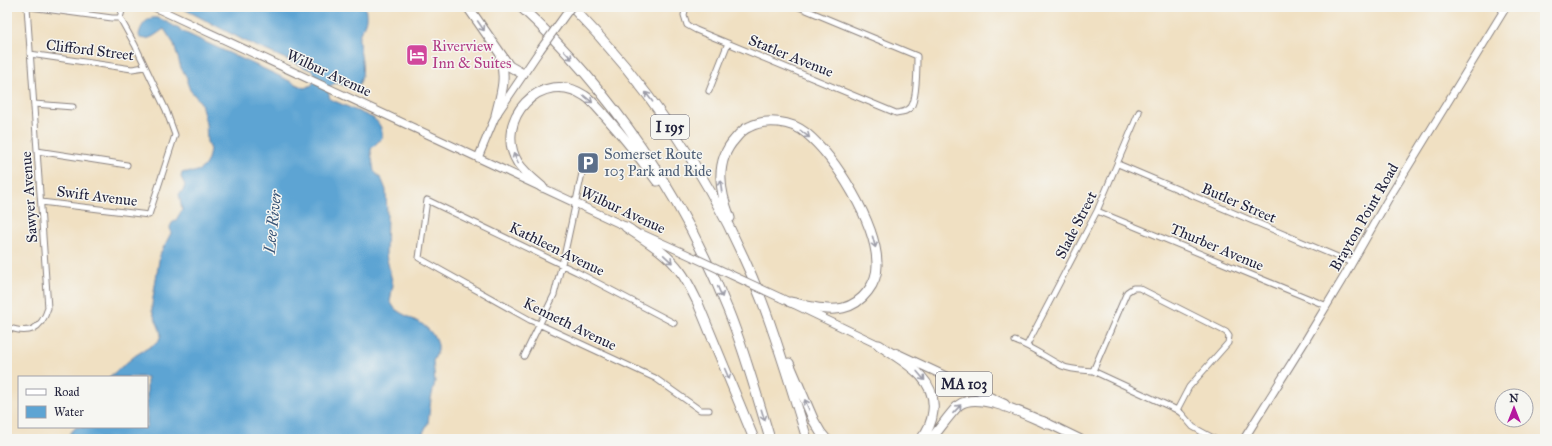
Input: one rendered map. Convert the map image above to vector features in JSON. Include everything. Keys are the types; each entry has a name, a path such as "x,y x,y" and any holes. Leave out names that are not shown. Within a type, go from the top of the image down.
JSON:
{"highway":[{"path":"468,7 509,66 523,74"},
{"name":"I 195","path":"521,7 565,51 608,102 648,156 685,219 704,255 728,310 744,354 770,439"},
{"name":"I 195","path":"571,7 622,63 667,122 710,191 746,263 769,319 807,439"},
{"path":"494,46 501,59 504,74 503,88 496,114"},
{"path":"542,187 518,163 512,146 512,130 518,112 531,96 549,89 566,89 584,95 595,104 632,148 685,219"},
{"path":"746,263 723,197 720,174 723,158 730,144 748,127 767,122 788,123 805,132 814,140 830,158 851,190 861,208 874,242 878,264 876,275 869,289 864,296 850,306 843,308 823,309 785,300"},
{"path":"626,227 656,248 680,270 696,301 754,439"},
{"path":"769,319 814,421 826,439"},
{"path":"879,345 917,371 930,388 933,397 932,417 926,433 921,439"},
{"path":"932,439 960,405 968,401 995,403 1048,424"}],"main road":[{"name":"Wilbur Avenue","path":"154,7 785,300 1080,439"},
{"path":"478,158 496,114 571,7"},
{"name":"Brayton Point Road","path":"1244,439 1327,306 1390,194 1506,7"}],"street":[{"name":"Sawyer Avenue","path":"7,327 15,330 31,330 41,324 48,308 27,7"},
{"path":"30,7 120,18"},
{"path":"123,7 120,18 146,67"},
{"name":"Statler Avenue","path":"686,7 685,20 690,27 896,112 904,111 912,105 917,74 917,56 799,7"},
{"path":"709,91 728,43"},
{"name":"Clifford Street","path":"30,54 132,69 146,67"},
{"name":"Swift Avenue","path":"41,202 149,214 176,135 146,67"},
{"path":"34,104 73,107"},
{"name":"Slade Street","path":"1027,346 1097,211 1139,112"},
{"path":"37,152 127,165"},
{"path":"524,356 554,295 584,164"},
{"name":"Butler Street","path":"1118,164 1352,263"},
{"name":"Kenneth Avenue","path":"427,200 419,258 540,324 654,378 700,410 709,410"},
{"name":"Kathleen Avenue","path":"427,200 616,291 674,323"},
{"name":"Thurber Avenue","path":"1097,211 1327,306"},
{"path":"1092,371 1128,292 1133,288 1139,288 1226,332 1229,336 1228,343 1189,387 1177,410"},
{"path":"1015,340 1062,366 1092,371 1177,410 1193,427 1215,439"}],"water":[{"name":"Lee River","path":"180,7 365,7 366,21 359,38 362,65 362,77 360,83 356,89 341,84 331,85 329,94 330,99 373,118 378,122 382,132 382,138 371,149 371,152 374,171 382,180 386,190 386,255 393,285 390,301 395,309 422,324 429,330 436,339 438,345 438,351 433,361 435,382 428,423 420,439 65,439 75,428 148,428 148,376 110,376 136,355 158,342 161,335 152,311 152,304 160,254 171,233 170,227 172,223 176,220 182,210 179,194 183,191 185,185 181,177 182,173 198,171 205,166 209,155 210,147 207,142 206,124 201,103 190,90 187,78 181,68 174,44 164,29 150,38 140,38 139,35 143,25 148,20 154,18 161,19 186,33 304,88 312,85 316,77 313,71 247,42"}],"place":[{"name":"Riverview Inn & Suites","path":"417,55"},
{"name":"Somerset Route 103 Park and Ride","path":"588,163"}]}
